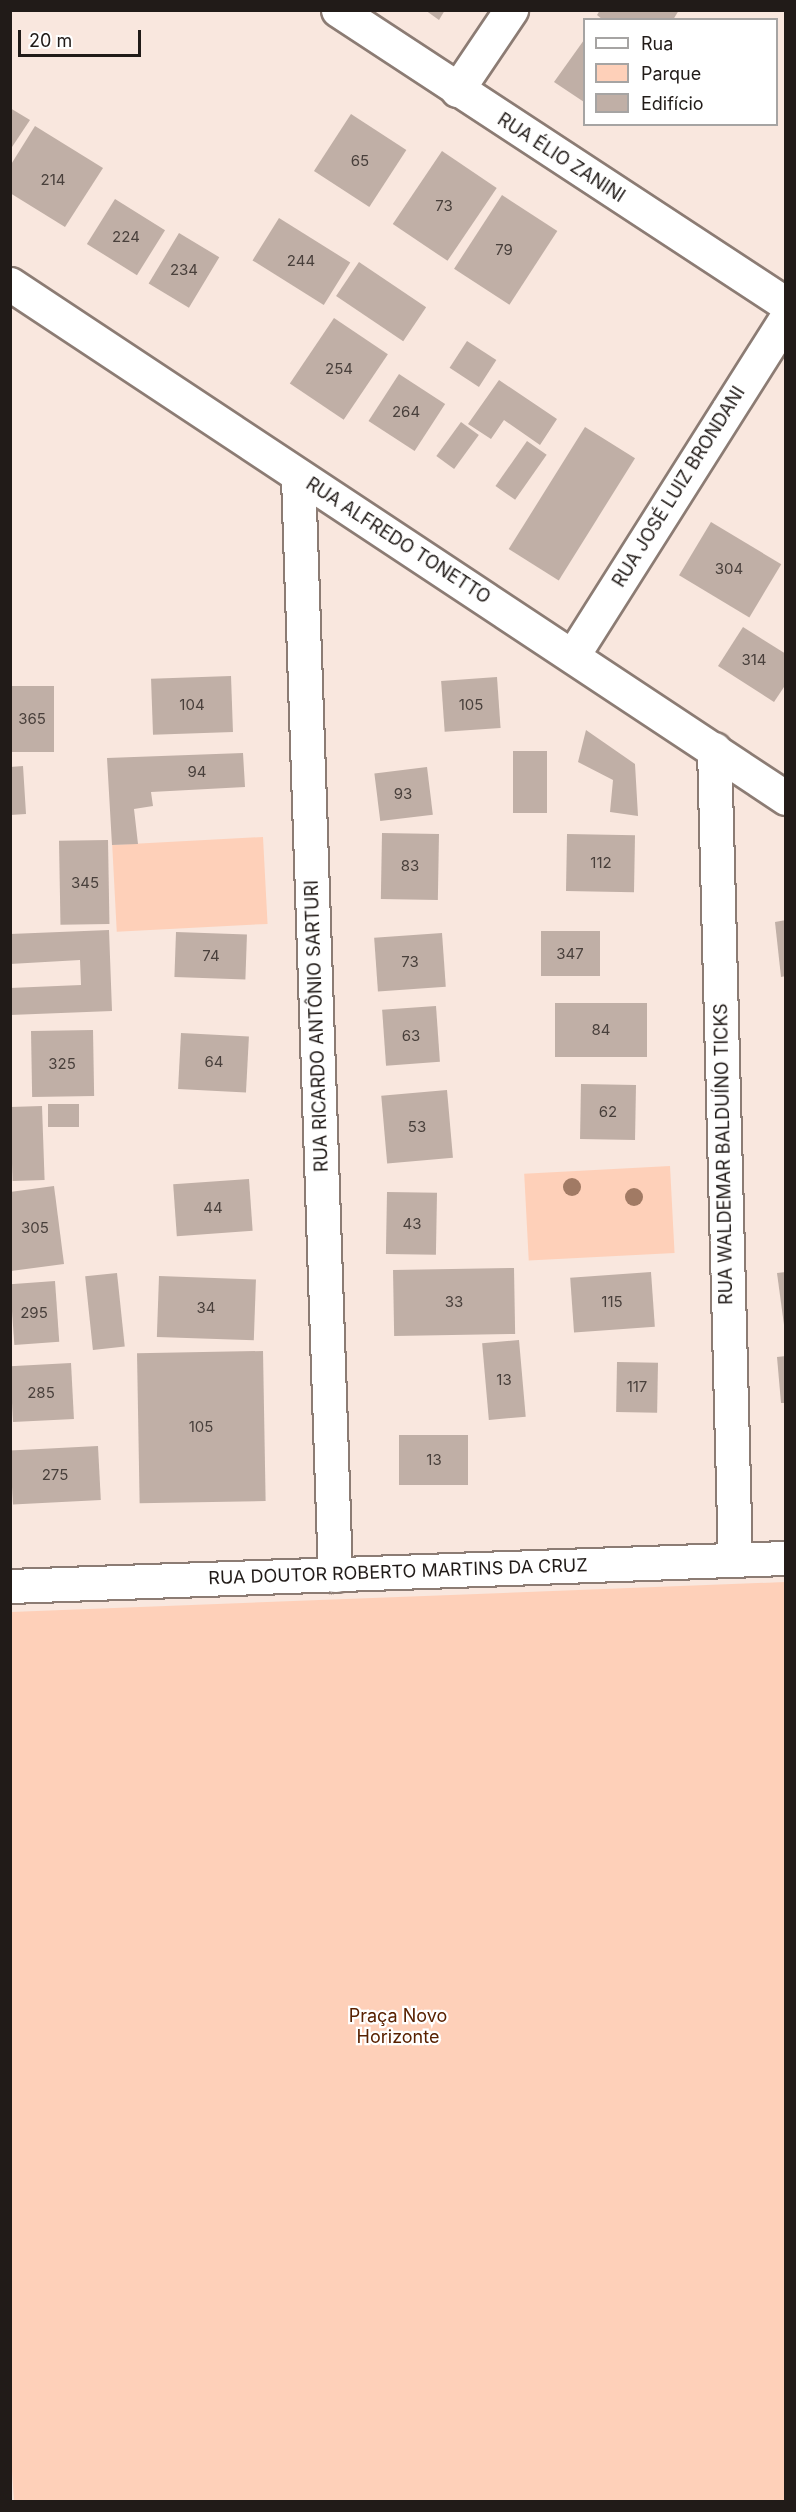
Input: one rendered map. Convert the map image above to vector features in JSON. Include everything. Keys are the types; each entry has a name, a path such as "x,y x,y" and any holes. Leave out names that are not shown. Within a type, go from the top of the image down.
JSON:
{"street":[{"name":"RUA ÉLIO ZANINI","path":"338,10 457,90 786,303"},
{"path":"457,90 511,10"},
{"name":"RUA ALFREDO TONETTO","path":"10,284 298,477 786,798"},
{"name":"RUA JOSÉ LUIZ BRONDANI","path":"573,656 786,318"},
{"name":"RUA RICARDO ANTÔNIO SARTURI","path":"298,477 334,1575"},
{"name":"RUA WALDEMAR BALDUÍNO TICKS","path":"714,749 735,1560"},
{"name":"RUA DOUTOR ROBERTO MARTINS DA CRUZ","path":"10,1586 786,1558"}],"green space":[{"path":"263,837 268,924 117,932 112,845"},
{"path":"670,1166 675,1253 529,1261 524,1174"},
{"name":"Praça Novo Horizonte","path":"785,1582 785,2501 14,2501 10,2442 11,1612"}],"building":[{"path":"425,10 445,10 439,20"},
{"path":"600,10 679,10 674,18 601,18 597,15"},
{"path":"583,41 583,101 554,82"},
{"path":"10,108 30,120 10,150"},
{"path":"351,114 406,150 369,207 314,171"},
{"path":"35,126 103,168 65,227 10,193 10,166"},
{"path":"442,151 497,188 448,261 393,224"},
{"path":"502,195 557,231 509,305 454,269"},
{"path":"115,199 165,230 137,275 87,244"},
{"path":"279,218 350,263 324,305 253,260"},
{"path":"179,233 219,257 189,308 149,284"},
{"path":"359,262 426,307 403,341 336,296"},
{"path":"334,318 388,354 344,420 290,383"},
{"path":"467,341 496,360 479,387 450,368"},
{"path":"399,374 445,404 415,451 369,421"},
{"path":"499,380 557,419 540,445 504,420 491,439 468,424"},
{"path":"461,422 479,435 454,469 436,456"},
{"path":"585,427 635,458 559,580 509,549"},
{"path":"527,441 547,455 515,500 495,486"},
{"path":"711,522 781,564 749,617 679,575"},
{"path":"743,627 786,654 786,684 774,702 718,666"},
{"path":"231,676 233,732 153,735 151,679"},
{"path":"497,677 501,728 445,732 441,681"},
{"path":"10,686 54,686 54,752 10,752"},
{"path":"586,730 635,764 638,816 610,812 613,780 578,762"},
{"path":"513,751 547,751 547,813 513,813"},
{"path":"243,753 245,787 151,792 153,806 134,809 138,844 112,845 107,758"},
{"path":"23,766 26,814 10,815 10,767"},
{"path":"427,767 433,815 380,821 374,773"},
{"path":"382,833 439,834 438,900 381,899"},
{"path":"567,834 635,835 634,892 566,891"},
{"path":"108,840 109,924 60,925 59,841"},
{"path":"786,920 786,976 781,977 775,922"},
{"path":"109,930 112,1011 10,1015 10,988 81,985 80,960 10,964 10,934"},
{"path":"541,931 600,931 600,976 541,976"},
{"path":"176,932 247,934 245,979 174,977"},
{"path":"442,933 446,987 378,992 374,938"},
{"path":"555,1003 647,1003 647,1057 555,1057"},
{"path":"436,1006 440,1062 386,1066 382,1010"},
{"path":"93,1030 94,1096 32,1097 31,1031"},
{"path":"181,1033 249,1037 246,1092 178,1089"},
{"path":"581,1084 636,1085 635,1140 580,1139"},
{"path":"447,1090 453,1158 387,1163 381,1096"},
{"path":"48,1104 79,1104 79,1127 48,1127"},
{"path":"42,1106 45,1180 13,1181 10,1107"},
{"path":"249,1179 253,1231 177,1236 173,1184"},
{"path":"54,1186 64,1264 11,1271 10,1192"},
{"path":"387,1192 437,1193 436,1255 386,1254"},
{"path":"514,1268 515,1334 394,1336 393,1270"},
{"path":"651,1272 655,1327 574,1333 570,1278"},
{"path":"786,1272 786,1325 784,1325 777,1273"},
{"path":"117,1273 125,1347 93,1350 85,1276"},
{"path":"159,1276 256,1279 254,1340 157,1337"},
{"path":"55,1281 59,1342 14,1345 10,1284"},
{"path":"519,1340 526,1417 489,1420 482,1343"},
{"path":"263,1351 266,1501 140,1503 137,1353"},
{"path":"786,1356 786,1403 781,1403 777,1357"},
{"path":"617,1362 658,1363 657,1413 616,1412"},
{"path":"71,1363 74,1419 13,1422 10,1366"},
{"path":"399,1435 468,1435 468,1485 399,1485"},
{"path":"98,1446 101,1500 13,1505 10,1451"}]}
